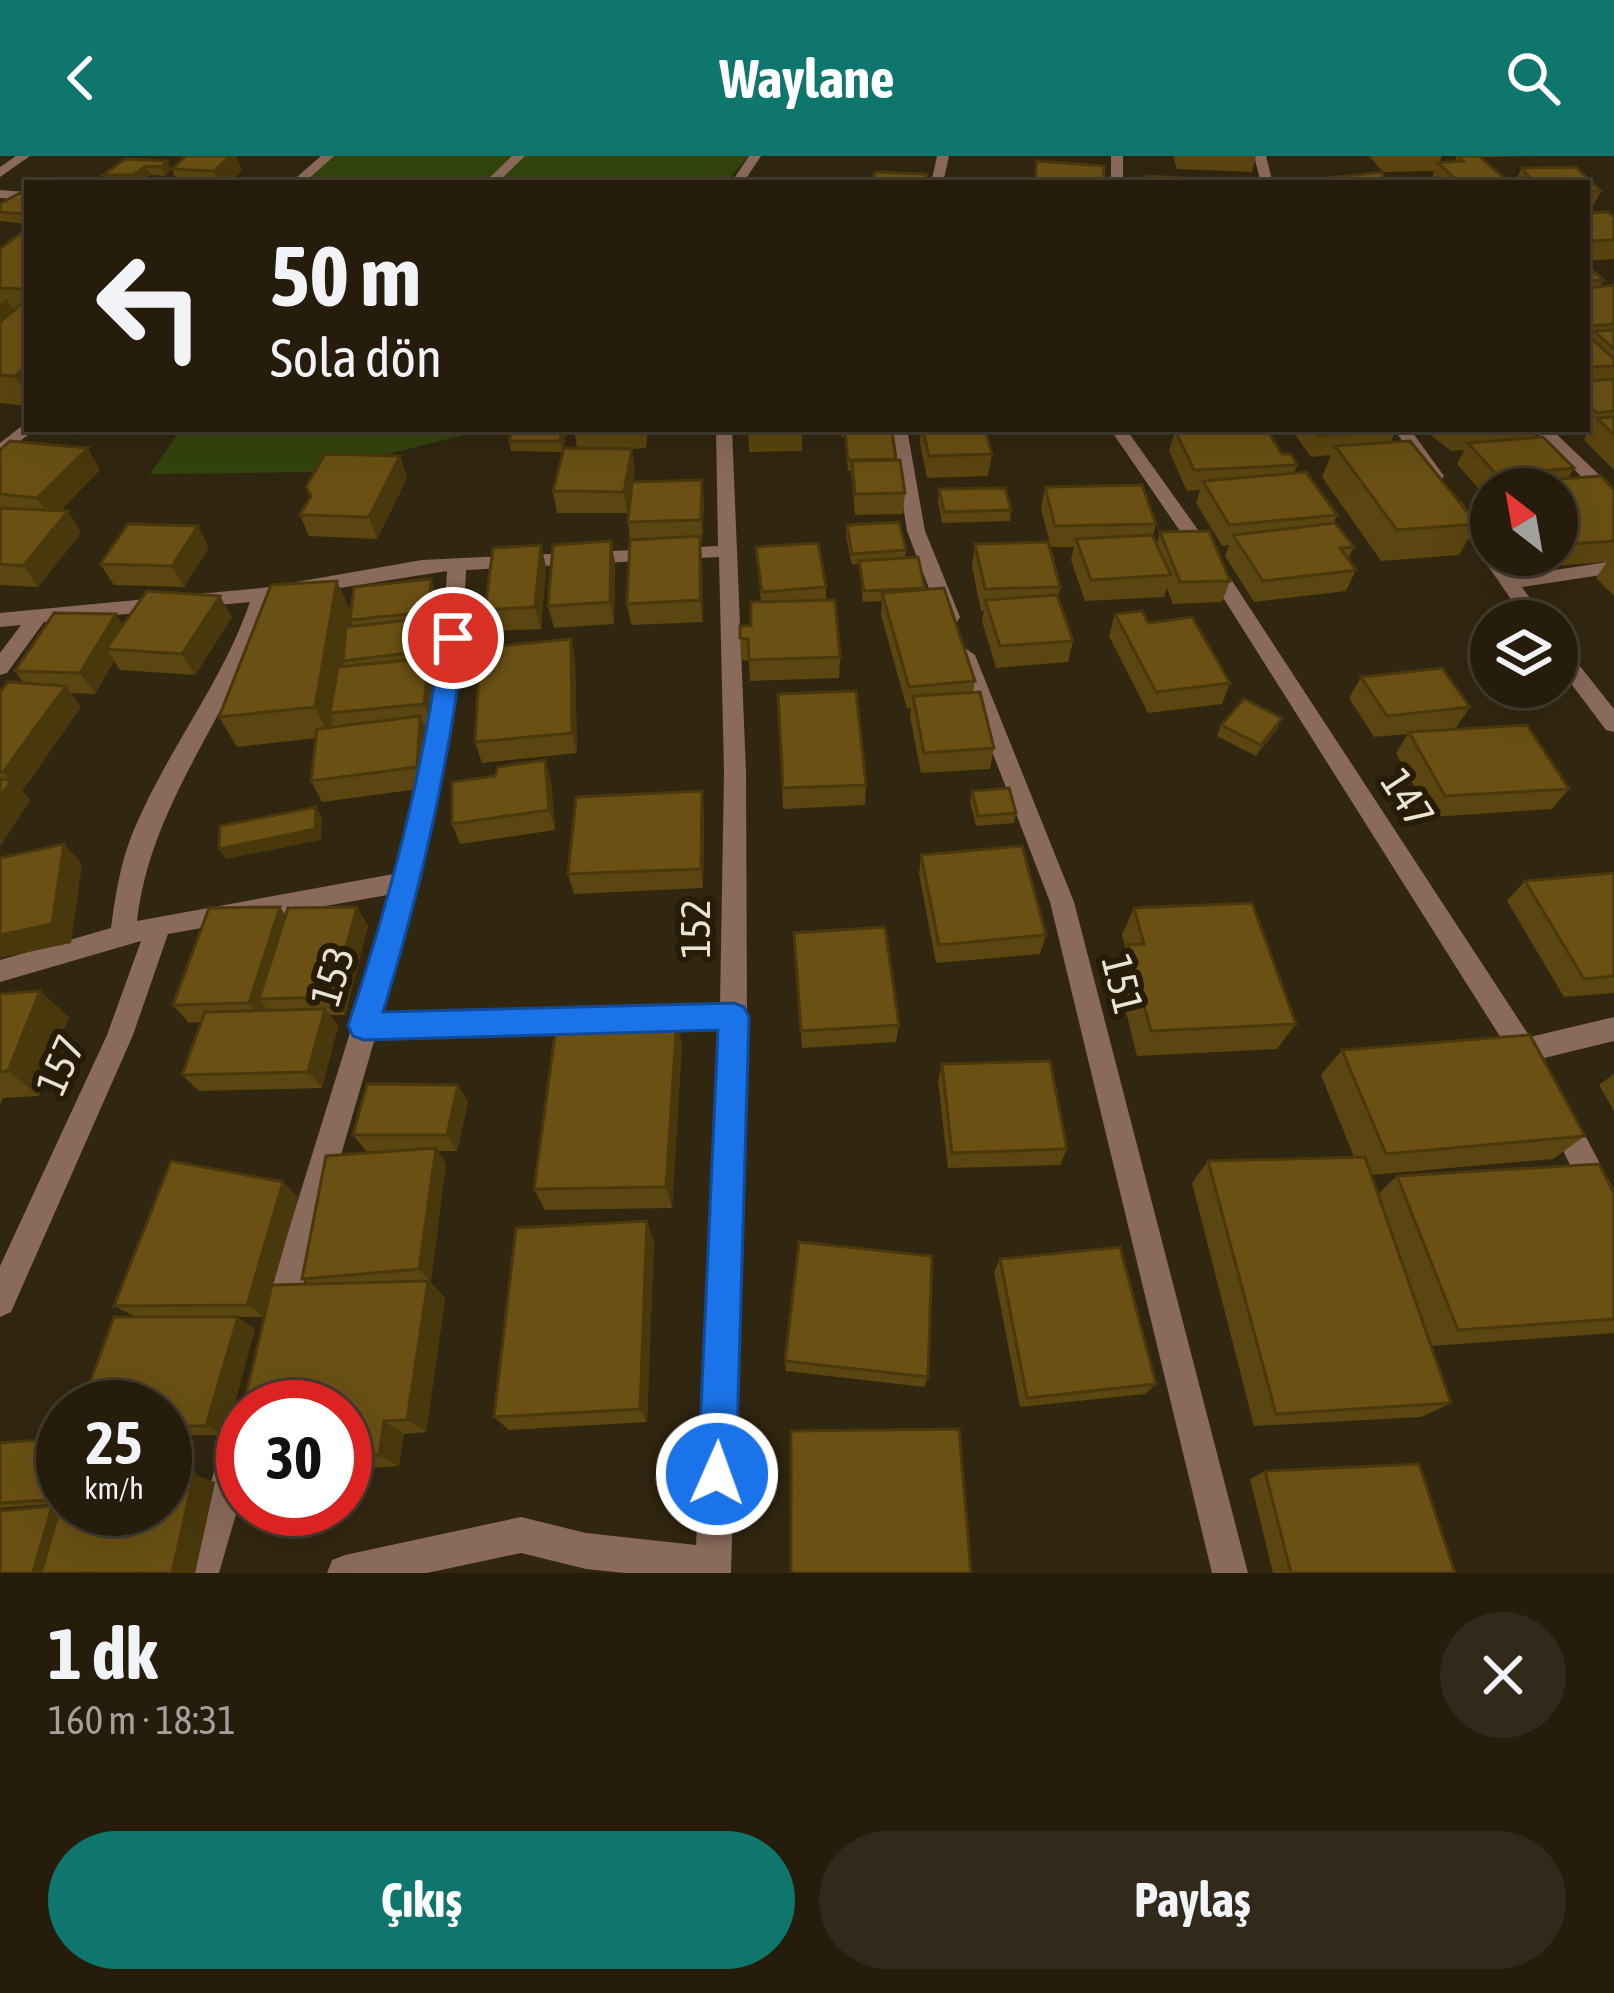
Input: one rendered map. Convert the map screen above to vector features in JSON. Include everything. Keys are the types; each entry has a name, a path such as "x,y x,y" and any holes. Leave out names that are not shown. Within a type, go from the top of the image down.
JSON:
{"street":[{"path":"0,173 25,156"},
{"path":"300,180 328,156"},
{"path":"493,180 519,156"},
{"path":"0,452 24,430"},
{"name":"152","path":"713,1569 734,1017 735,772 724,432"},
{"name":"151","path":"900,432 916,531 1062,902 1231,1573"},
{"name":"147","path":"1120,432 1525,1050 1614,1221"},
{"path":"1404,432 1522,600"},
{"path":"1544,432 1614,500"},
{"path":"0,620 262,594 457,562 727,551"},
{"name":"153","path":"271,1340 409,881 451,675 457,562"},
{"path":"1510,583 1614,567"},
{"path":"123,933 125,896 137,844 157,797 194,743 237,659 262,594"},
{"path":"0,668 37,617"},
{"path":"1578,678 1614,724"},
{"path":"0,970 159,925 409,881"},
{"name":"157","path":"0,1301 120,1035 159,925"},
{"path":"364,1026 537,1018 734,1017"},
{"path":"1525,1050 1614,1029"},
{"path":"202,1573 216,1525"},
{"path":"345,1573 521,1535 586,1551 713,1569"}],"green space":[{"path":"328,156 748,156 728,180 300,180"},
{"path":"179,432 477,432 315,472 150,474"}],"building":[{"path":"186,156 230,156 214,171 172,169"},
{"path":"1457,156 1479,156 1507,180 1457,180 1438,163 1463,161"},
{"path":"125,159 167,161 133,175 103,175"},
{"path":"1037,161 1104,166 1104,180 1035,180"},
{"path":"1576,167 1590,180 1531,180 1522,168"},
{"path":"875,172 927,174 927,180 873,180"},
{"path":"1381,172 1386,180 1309,180"},
{"path":"1147,176 1218,180 1148,180"},
{"path":"24,194 24,214 0,212 0,204"},
{"path":"1608,212 1614,217 1614,240 1590,241 1590,213"},
{"path":"24,230 21,289 0,288 0,249"},
{"path":"1614,285 1614,324 1590,325 1590,288"},
{"path":"24,302 24,368 15,376 0,375 0,322"},
{"path":"1614,330 1614,349 1594,331"},
{"path":"1590,337 1614,359 1614,366 1590,367"},
{"path":"1614,379 1614,411 1597,413 1590,407 1590,381"},
{"path":"1614,417 1614,435 1597,418"},
{"path":"511,432 562,432 560,441 509,441"},
{"path":"892,432 896,459 848,460 845,433"},
{"path":"924,432 986,432 992,454 929,456"},
{"path":"1176,432 1269,432 1282,454 1291,454 1297,465 1194,470"},
{"path":"1317,432 1364,432 1320,436"},
{"path":"1543,437 1574,468 1491,468 1468,443"},
{"path":"10,441 88,448 37,498 0,494 0,450"},
{"path":"1410,441 1470,515 1470,525 1397,530 1335,446"},
{"path":"564,448 632,449 624,492 553,491"},
{"path":"325,454 400,456 369,517 300,515 311,496 306,487"},
{"path":"900,460 905,493 855,494 852,461"},
{"path":"1306,472 1337,515 1229,525 1203,481"},
{"path":"1601,476 1614,490 1614,541 1578,543 1578,478"},
{"path":"702,480 701,520 628,522 632,482"},
{"path":"1142,485 1156,524 1055,526 1045,487"},
{"path":"1005,488 1011,510 944,512 939,489"},
{"path":"0,508 68,511 23,566 0,564"},
{"path":"899,522 906,550 852,554 847,525"},
{"path":"1335,523 1354,547 1340,548 1356,570 1263,581 1233,535"},
{"path":"128,524 198,526 172,566 100,564"},
{"path":"1209,531 1230,581 1180,582 1160,532"},
{"path":"1152,535 1171,575 1091,580 1076,539"},
{"path":"700,536 700,600 627,604 630,540"},
{"path":"611,541 610,602 548,606 553,545"},
{"path":"1048,542 1060,587 985,589 975,544"},
{"path":"818,543 826,587 762,592 756,547"},
{"path":"541,545 535,607 485,610 493,548"},
{"path":"918,557 925,588 864,591 859,561"},
{"path":"431,579 428,612 350,620 354,587"},
{"path":"337,581 315,707 219,717 271,585"},
{"path":"944,588 975,681 909,687 882,593"},
{"path":"147,591 220,596 182,654 106,649"},
{"path":"1057,595 1073,641 1000,646 985,600"},
{"path":"835,600 840,657 749,660 748,639 740,638 740,626 751,626 751,602"},
{"path":"1142,611 1148,623 1192,617 1230,683 1156,692 1115,614"},
{"path":"54,613 116,614 80,673 15,671"},
{"path":"427,618 425,651 343,661 346,627"},
{"path":"571,639 572,733 475,742 480,648"},
{"path":"429,658 424,704 330,713 338,667"},
{"path":"1442,668 1470,707 1387,716 1361,677"},
{"path":"8,682 66,686 0,772 0,692"},
{"path":"856,691 866,785 783,788 778,694"},
{"path":"980,692 994,748 924,753 913,696"},
{"path":"1244,699 1282,718 1261,745 1221,725"},
{"path":"420,716 417,767 311,781 317,729"},
{"path":"1527,725 1569,789 1445,796 1409,732"},
{"path":"545,760 549,810 452,824 452,782 495,776 498,767"},
{"path":"0,779 12,780 0,797"},
{"path":"1009,788 1016,813 978,816 972,791"},
{"path":"702,791 701,869 568,874 576,797"},
{"path":"316,807 315,829 219,849 220,826"},
{"path":"64,844 52,924 0,935 0,858"},
{"path":"1022,846 1046,935 939,945 921,855"},
{"path":"1614,873 1614,976 1584,979 1525,881"},
{"path":"1252,903 1296,1024 1151,1031 1128,945 1144,944 1134,908"},
{"path":"280,907 249,1003 173,1005 209,908"},
{"path":"357,907 333,997 259,999 288,908"},
{"path":"885,927 899,1025 801,1031 794,933"},
{"path":"40,991 8,1071 0,1072 0,994"},
{"path":"325,1009 308,1072 182,1075 205,1012"},
{"path":"677,1018 666,1187 534,1189 557,1020"},
{"path":"1530,1035 1585,1136 1386,1154 1342,1050"},
{"path":"1050,1061 1067,1149 952,1153 942,1064"},
{"path":"367,1084 458,1085 447,1135 353,1135"},
{"path":"436,1148 419,1269 302,1279 326,1156"},
{"path":"1365,1157 1451,1403 1276,1414 1208,1161"},
{"path":"171,1161 283,1182 247,1305 114,1306"},
{"path":"1599,1164 1614,1193 1614,1319 1458,1330 1397,1176"},
{"path":"647,1221 640,1409 494,1417 516,1228"},
{"path":"799,1242 932,1256 928,1377 785,1361"},
{"path":"1120,1247 1156,1384 1027,1398 1000,1259"},
{"path":"428,1281 407,1420 384,1421 379,1455 372,1455 372,1380 249,1380 272,1285"},
{"path":"114,1317 238,1317 206,1426 192,1426 192,1380 91,1380"},
{"path":"959,1429 971,1573 791,1573 791,1431"},
{"path":"36,1440 36,1501 0,1503 0,1443"},
{"path":"1419,1464 1455,1573 1291,1573 1265,1471"},
{"path":"36,1508 36,1536 43,1536 33,1573 0,1573 0,1511"},
{"path":"52,1536 180,1536 172,1573 41,1573"}],"route":[{"path":"453,638 438,753 409,881 364,1026 537,1018 734,1017 717,1474"}]}
